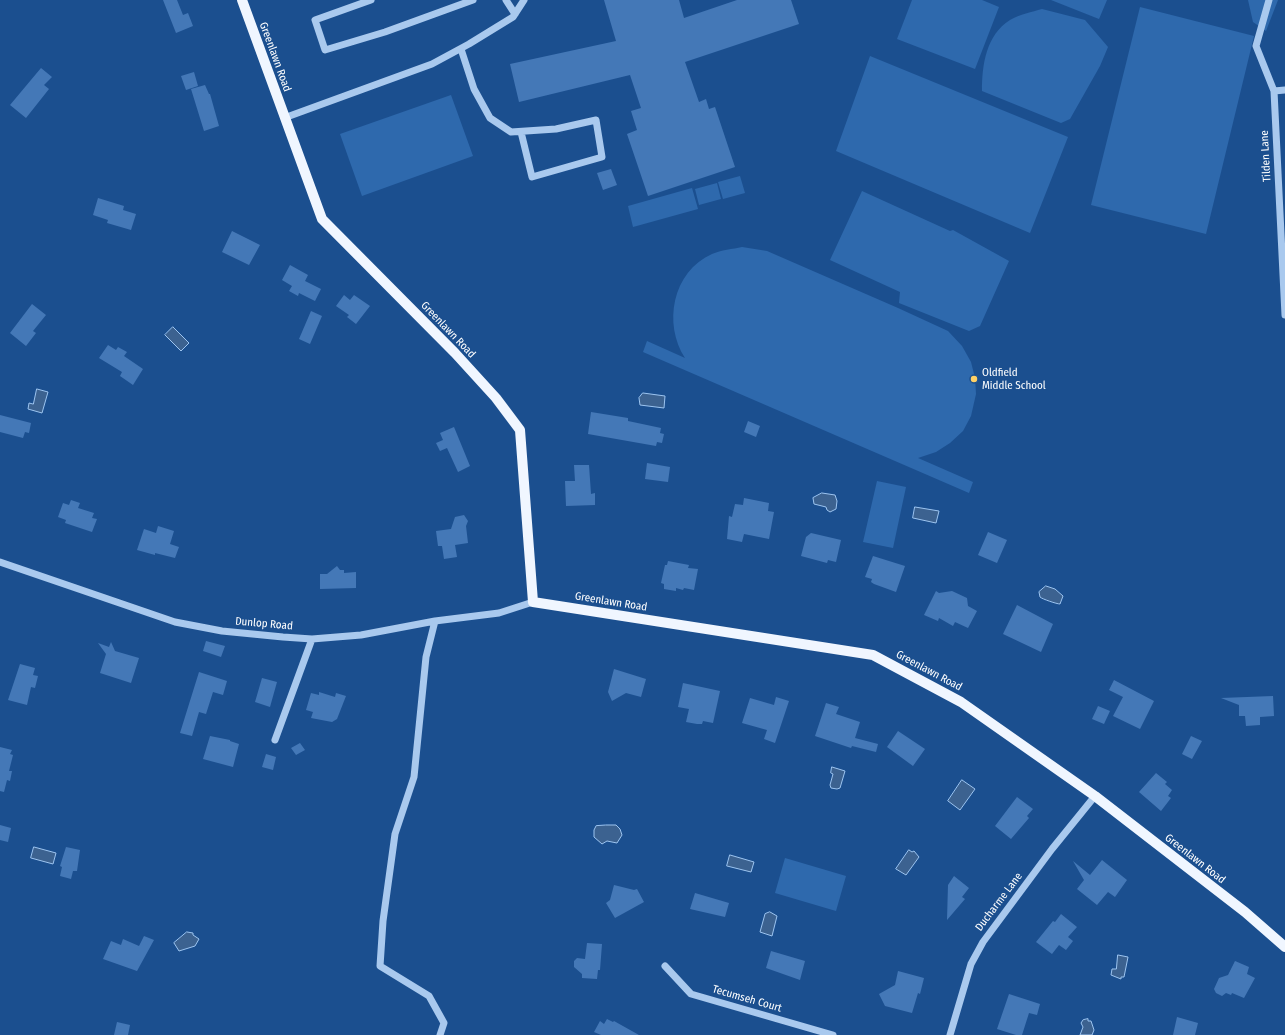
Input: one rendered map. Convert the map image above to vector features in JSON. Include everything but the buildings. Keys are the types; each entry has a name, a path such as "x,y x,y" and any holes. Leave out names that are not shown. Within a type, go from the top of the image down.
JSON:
{"main road":[{"name":"Greenlawn Road","path":"242,0 322,219 455,353 496,398 520,430 533,602 873,655 961,702 1095,796 1245,912 1285,947"}],"street":[{"path":"371,0 315,20 325,50 385,32 473,0"},
{"path":"506,0 515,14"},
{"path":"284,118 432,64 461,48 515,14 524,0"},
{"name":"Tilden Lane","path":"1270,0 1256,46 1274,91 1285,315"},
{"path":"461,48 474,89 490,118 511,132 556,129 596,120 602,157 532,178 521,132"},
{"path":"1274,91 1285,90"},
{"name":"Dunlop Road","path":"1,564 175,622 222,631 312,639 361,635 435,621 499,613 533,602"},
{"path":"435,621 426,657 414,777 395,834 383,921 380,966 429,996 444,1023 440,1035"},
{"path":"275,740 312,639"},
{"name":"Ducharme Lane","path":"950,1035 971,964 984,942 1052,849 1095,796"},
{"name":"Tecumseh Court","path":"665,966 691,994 833,1035"}],"shaded area":[{"path":"912,0 982,0 999,7 975,69 897,39"},
{"path":"1051,0 1107,0 1099,19"},
{"path":"1248,0 1278,0 1266,31 1253,22"},
{"path":"1140,7 1254,36 1206,234 1091,205"},
{"path":"1042,9 1085,20 1108,47 1100,66 1070,119 1061,123 982,91 983,71 987,51 996,34 1002,26 1010,20"},
{"path":"870,56 1068,137 1030,233 836,151"},
{"path":"451,95 473,156 362,196 340,134"},
{"path":"740,176 745,193 723,199 718,182"},
{"path":"717,183 721,199 699,205 695,189"},
{"path":"692,188 698,209 633,227 628,206"},
{"path":"862,191 950,231 953,230 1009,261 980,326 969,331 899,303 900,292 830,260"},
{"path":"742,247 767,251 898,308 948,331 962,346 971,362 975,378 976,394 971,416 963,431 950,443 936,452 918,458 973,482 969,493 643,352 647,341 685,358 678,345 674,330 673,315 675,300 680,286 688,273 698,262 712,254"},
{"path":"173,327 189,343 181,351 165,335"},
{"path":"37,389 48,392 42,413 28,409 29,403 33,404"},
{"path":"643,393 665,396 664,408 640,405 639,398"},
{"path":"877,481 906,487 893,548 863,542"},
{"path":"822,493 835,495 837,501 836,509 830,512 826,507 814,504 813,498"},
{"path":"915,507 939,511 936,523 913,518"},
{"path":"1046,586 1055,589 1063,596 1060,604 1040,597 1039,592"},
{"path":"832,767 845,771 840,788 837,789 831,788 830,785 833,774 831,773"},
{"path":"962,780 975,789 960,810 948,801"},
{"path":"616,825 620,829 622,835 617,843 607,841 602,844 594,837 594,830 596,826"},
{"path":"34,847 56,853 53,864 31,858"},
{"path":"909,850 912,852 914,851 919,857 906,875 896,869"},
{"path":"730,855 754,862 751,872 727,866"},
{"path":"785,858 846,876 836,911 775,893"},
{"path":"770,912 777,916 772,936 760,932 765,914"},
{"path":"187,932 193,933 193,935 199,939 195,946 179,951 174,943"},
{"path":"1118,955 1128,957 1124,977 1121,977 1121,979 1111,975 1112,969 1116,969"},
{"path":"1088,1019 1088,1021 1091,1021 1094,1030 1092,1035 1080,1035 1083,1027 1081,1023 1083,1020"}],"place":[{"name":"Oldfield Middle School","path":"974,379"}]}
